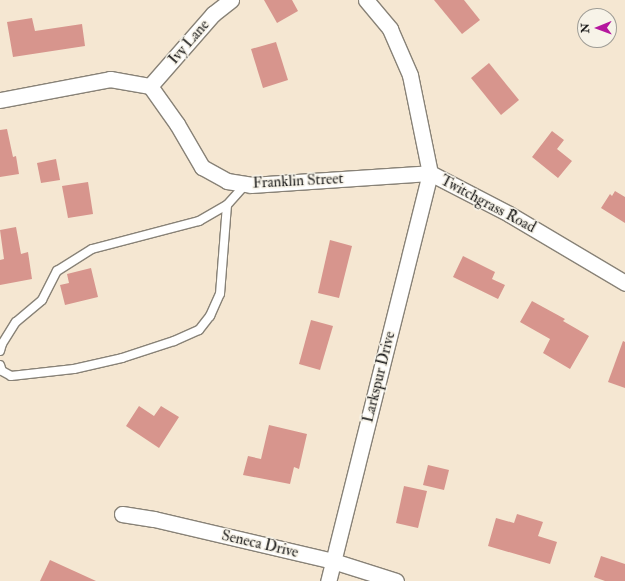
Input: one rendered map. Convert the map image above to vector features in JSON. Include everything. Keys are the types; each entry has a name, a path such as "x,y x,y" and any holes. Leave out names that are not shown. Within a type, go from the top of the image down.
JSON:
{"street":[{"name":"Ivy Lane","path":"150,86 213,14 231,0"},
{"name":"Twitchgrass Road","path":"366,0 390,29 410,75 430,173 509,214 625,283"},
{"path":"0,100 110,80 150,86"},
{"name":"Franklin Street","path":"150,86 177,124 202,167 227,181 246,184 430,173"},
{"name":"Larkspur Drive","path":"328,581 430,173"},
{"name":"Seneca Drive","path":"122,514 154,519 333,561 396,581"}],"lane":[{"path":"0,352 2,344 16,322 42,300 57,271 92,249 199,221 227,205 246,184"},
{"path":"0,365 2,371 11,376 74,369 122,358 174,341 199,330 210,316 220,294 227,205"}],"building":[{"path":"264,0 292,0 298,11 277,23"},
{"path":"434,0 464,0 480,20 462,34"},
{"path":"32,18 35,31 82,24 85,46 13,57 7,22"},
{"path":"276,42 288,80 263,88 251,49"},
{"path":"489,63 519,100 501,115 471,78"},
{"path":"7,129 13,157 16,156 19,174 0,177 0,130"},
{"path":"552,131 564,140 557,149 572,161 558,178 532,157"},
{"path":"56,159 60,180 41,183 37,163"},
{"path":"88,182 93,214 68,218 62,186"},
{"path":"615,191 625,197 625,223 601,208 610,194 612,196"},
{"path":"16,227 21,254 28,252 32,279 0,285 0,260 4,259 0,230"},
{"path":"330,240 352,246 339,298 318,293"},
{"path":"463,256 495,272 492,279 505,285 498,299 453,277"},
{"path":"91,268 98,297 65,305 60,285 69,283 67,274"},
{"path":"532,301 565,319 563,321 589,336 570,369 543,353 550,339 520,322"},
{"path":"311,320 333,326 320,370 299,364"},
{"path":"623,341 625,342 625,388 608,382"},
{"path":"139,406 154,416 161,406 179,417 159,448 126,426"},
{"path":"269,425 307,434 299,469 294,467 290,484 243,475 248,456 261,459"},
{"path":"428,465 449,470 444,490 423,485"},
{"path":"404,486 427,491 418,528 396,523"},
{"path":"517,514 543,522 538,536 557,542 550,564 488,546 496,518 514,523"},
{"path":"601,556 625,564 625,581 605,581 594,577"},
{"path":"50,560 96,581 40,581"}]}
